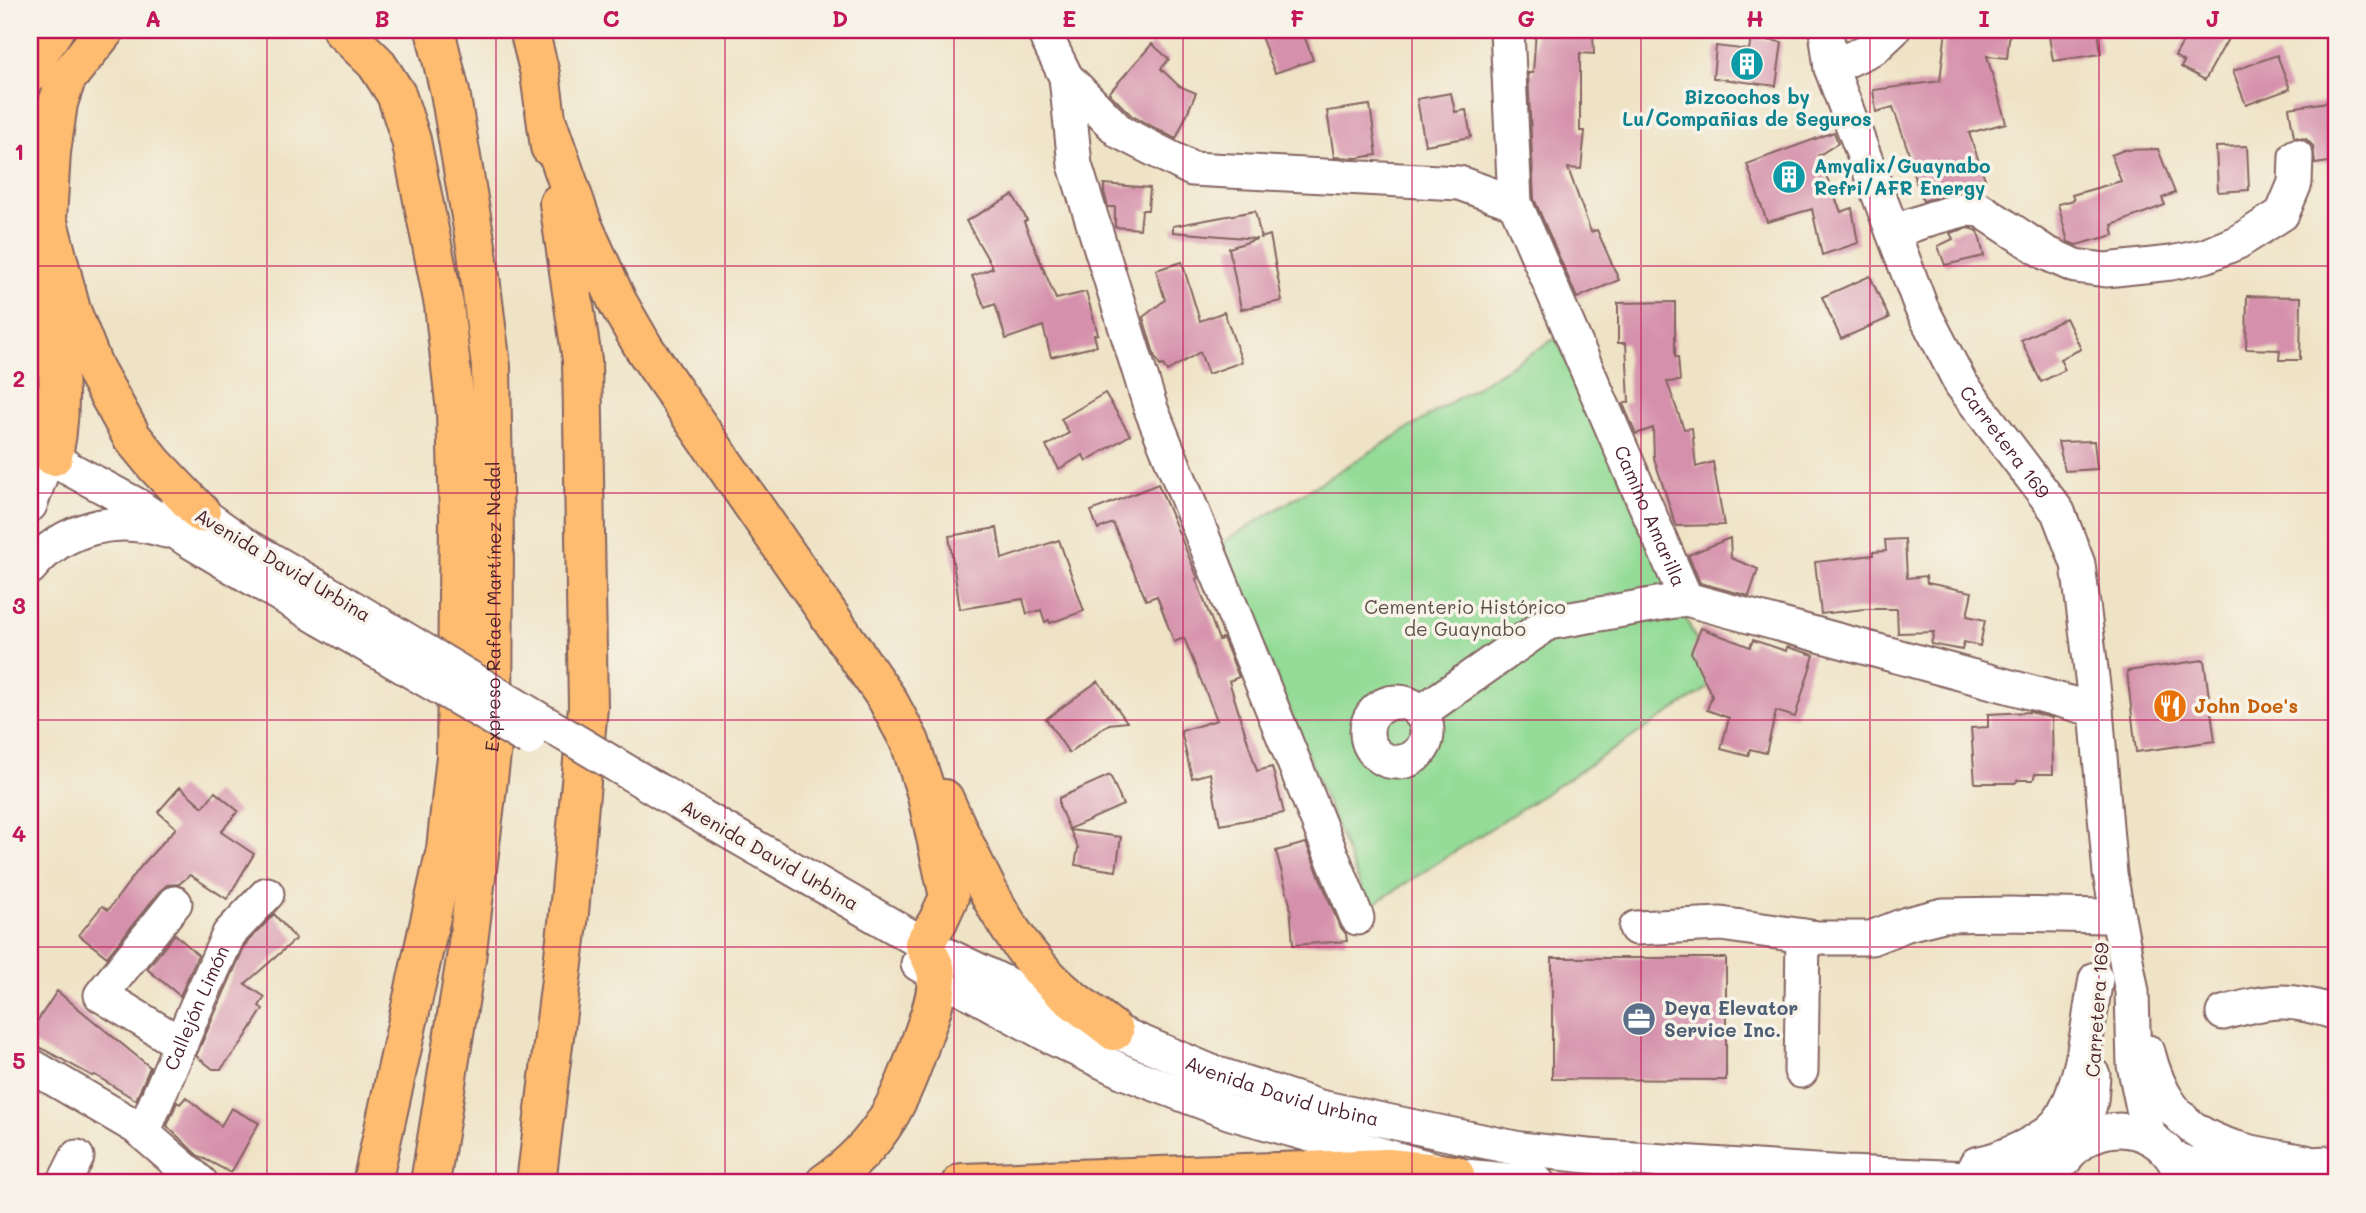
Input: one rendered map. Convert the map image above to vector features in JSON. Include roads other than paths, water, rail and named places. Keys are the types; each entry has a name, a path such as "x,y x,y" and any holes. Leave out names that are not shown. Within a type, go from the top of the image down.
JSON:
{"highway":[{"path":"30,73 38,54 54,30"},
{"path":"53,456 59,426 60,380 41,259 47,218 51,152 58,103 66,79 105,30"},
{"path":"342,30 376,62 396,94 411,140 444,305 456,412 459,517 456,755 446,849 372,1183"},
{"name":"Expreso Rafael Martínez Nadal","path":"430,1183 466,959 493,738 495,537 491,368 477,252 450,92 435,30"},
{"path":"529,30 540,74 582,360 588,707 568,923 536,1183"},
{"path":"547,122 583,226 618,303 644,348 887,699 929,770 992,901 1025,951 1058,988 1114,1031"},
{"path":"47,218 71,310 94,368 132,437 155,465 195,527"},
{"path":"30,402 38,433 53,456"},
{"path":"825,1183 865,1151 889,1119 911,1072 928,1022 931,959 938,921 949,897 926,792 910,742"},
{"path":"962,1183 1388,1168 1455,1175"}],"street":[{"path":"1043,30 1066,77 1121,132 1192,169 1459,183 1516,203"},
{"name":"Camino Amarilla","path":"1507,30 1516,203 1686,599 2096,710"},
{"name":"Carretera 169","path":"1826,30 1831,68 1921,307 1961,384 2058,512 2078,564 2102,764 2110,874 2132,992 2134,1065 2168,1159"},
{"path":"1831,68 1875,47 1893,30"},
{"path":"1066,77 1075,165 1151,409 1357,918"},
{"path":"1893,232 1966,209 1981,210 2046,253 2075,265 2106,270 2171,263 2205,256 2238,242 2282,214 2295,183 2296,156"},
{"name":"Avenida David Urbina","path":"53,456 71,451 81,453 195,527 244,544 323,605 931,959 1055,1039 1126,1073 1231,1113 1455,1175 1538,1183"},
{"path":"30,505 42,472 53,456"},
{"path":"30,568 40,555 81,529 107,524 137,524 163,530 195,527"},
{"path":"1420,713 1548,623 1686,599"},
{"name":"Carretera 169","path":"2067,1162 2091,1101 2095,1058 2096,979 2110,874"},
{"name":"Callejón Limón","path":"143,1133 229,934 267,894"},
{"path":"176,903 101,995 181,1044"},
{"path":"1636,928 1721,924 1818,938 1871,938 1907,924 1943,915 2104,916"},
{"path":"1801,1071 1803,936"},
{"name":"Avenida David Urbina","path":"931,959 1032,996 1212,1073 1320,1107 1520,1149 1588,1156 1993,1179 2067,1162 2097,1134 2129,1130 2168,1159"},
{"path":"1917,1175 1981,1163 2013,1152 2045,1134 2063,1117 2076,1087 2096,979"},
{"path":"2132,992 2159,1086 2170,1107 2185,1123 2215,1141 2233,1148 2321,1163"},
{"path":"2223,1013 2278,1001 2306,1004 2336,1013"},
{"path":"30,1067 143,1133 201,1183"},
{"path":"2168,1159 2210,1169 2254,1170 2321,1163"}],"place":[{"name":"Bizcochos by Lu/Compañias de Seguros","path":"1747,64"},
{"name":"Amyalix/Guaynabo Refri/AFR Energy","path":"1789,177"},
{"name":"John Doe's","path":"2170,706"},
{"name":"Deya Elevator Service Inc.","path":"1639,1019"}],"park label":[{"name":"Cementerio Histórico de Guaynabo","path":"1465,618"}]}
